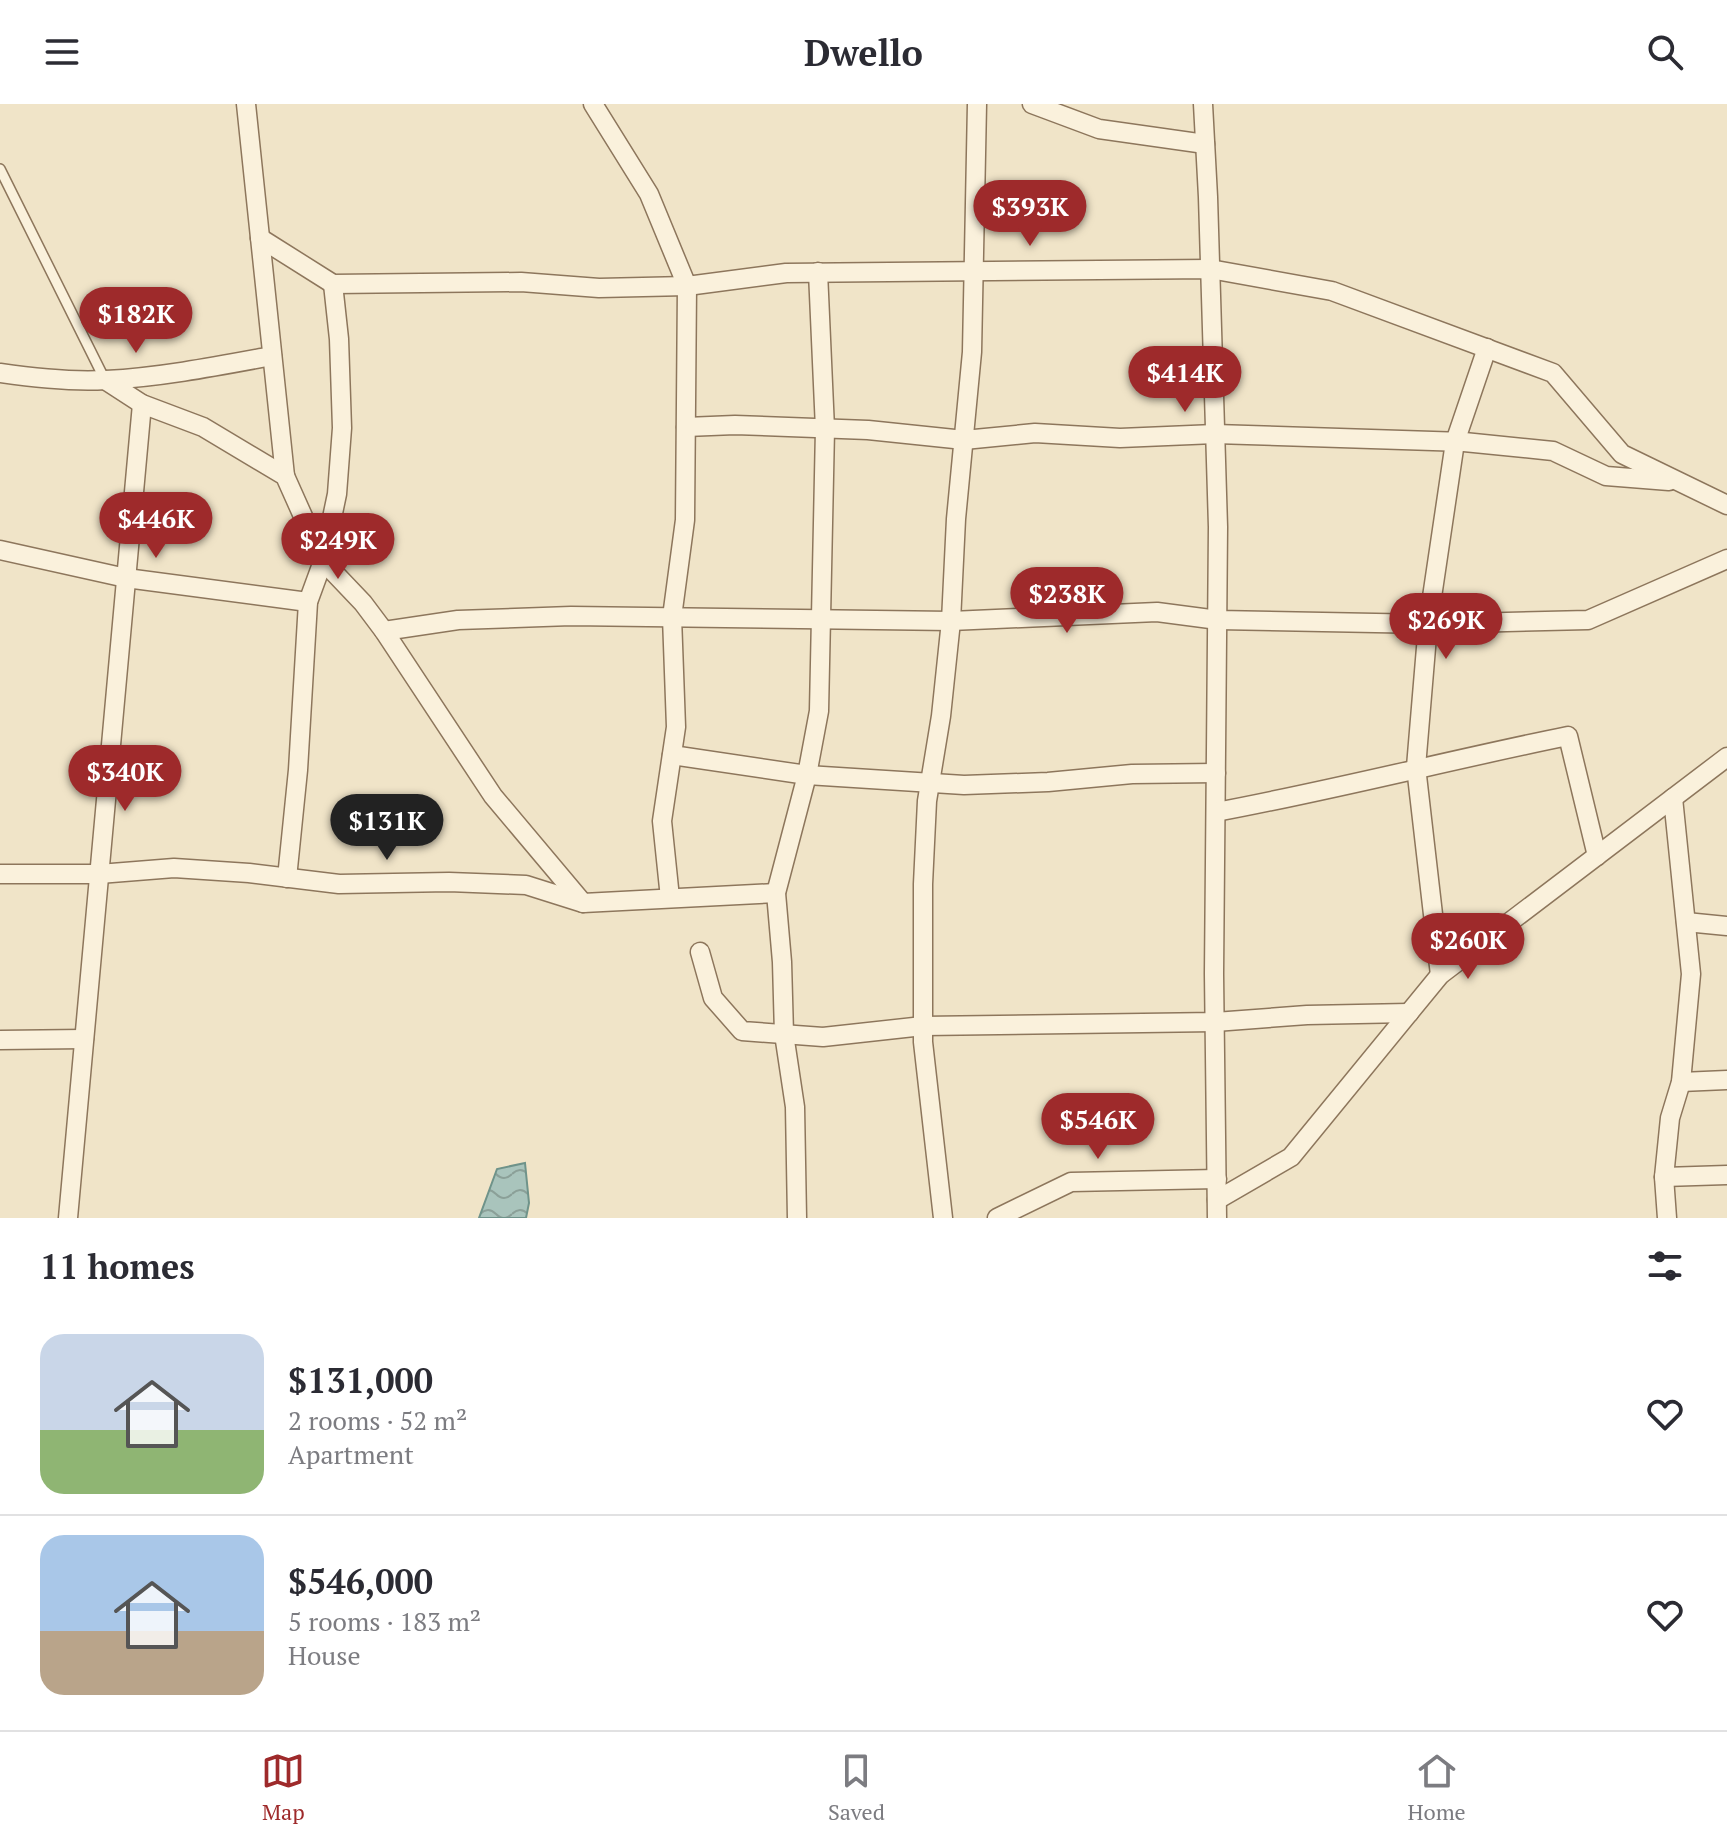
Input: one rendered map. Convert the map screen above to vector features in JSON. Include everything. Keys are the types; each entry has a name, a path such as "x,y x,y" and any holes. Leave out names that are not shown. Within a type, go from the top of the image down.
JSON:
{"street":[{"path":"246,104 285,476 323,561 363,603 384,631 493,796 583,903"},
{"path":"593,104 649,194 687,286 685,520 672,617 676,727 662,821 670,898"},
{"path":"943,1218 923,1026 921,957 929,784 941,716 951,621 972,352 977,104"},
{"path":"1032,104 1099,129 1205,144"},
{"path":"1203,104 1215,434 1218,620 1217,1209"},
{"path":"260,238 333,284 521,282 599,288 687,286 786,273 818,272 1210,269 1332,291 1553,373 1622,454 1727,505"},
{"path":"797,1218 795,1107 784,1034 776,893 807,775 819,711 825,429 818,272"},
{"path":"287,878 298,770 308,602 323,561 337,494 342,428 339,339 333,284"},
{"path":"1440,975 1416,767 1428,624 1455,442 1487,348"},
{"path":"0,373 105,380 199,369 272,356"},
{"path":"105,380 142,404 203,427 285,476"},
{"path":"68,1218 142,404"},
{"path":"686,427 735,425 868,430 964,440 1035,433 1120,438 1215,434 1455,442 1553,451 1606,476 1679,482"},
{"path":"0,550 126,578 308,602"},
{"path":"384,631 458,620 571,616 951,621 1157,612 1218,620 1428,624 1588,620 1727,559"},
{"path":"1216,812 1568,736 1597,856"},
{"path":"672,755 807,775 929,784 992,784 1132,774 1216,773"},
{"path":"1217,1209 1291,1157 1440,975 1727,757"},
{"path":"1667,1218 1664,1177 1670,1118 1681,1082 1691,974 1673,798"},
{"path":"0,874 99,874 174,868 339,884 449,882 526,885 583,903 776,893"},
{"path":"1686,922 1727,926"},
{"path":"700,952 713,998 742,1031 823,1037 923,1026 1215,1022 1307,1015 1409,1013"},
{"path":"0,1040 84,1039"},
{"path":"1681,1082 1727,1080"},
{"path":"1664,1177 1727,1175"},
{"path":"997,1218 1071,1182 1217,1179"}],"lane":[{"path":"0,169 105,380"}],"water":[{"path":"525,1163 529,1203 526,1218 479,1218 497,1169"}]}
